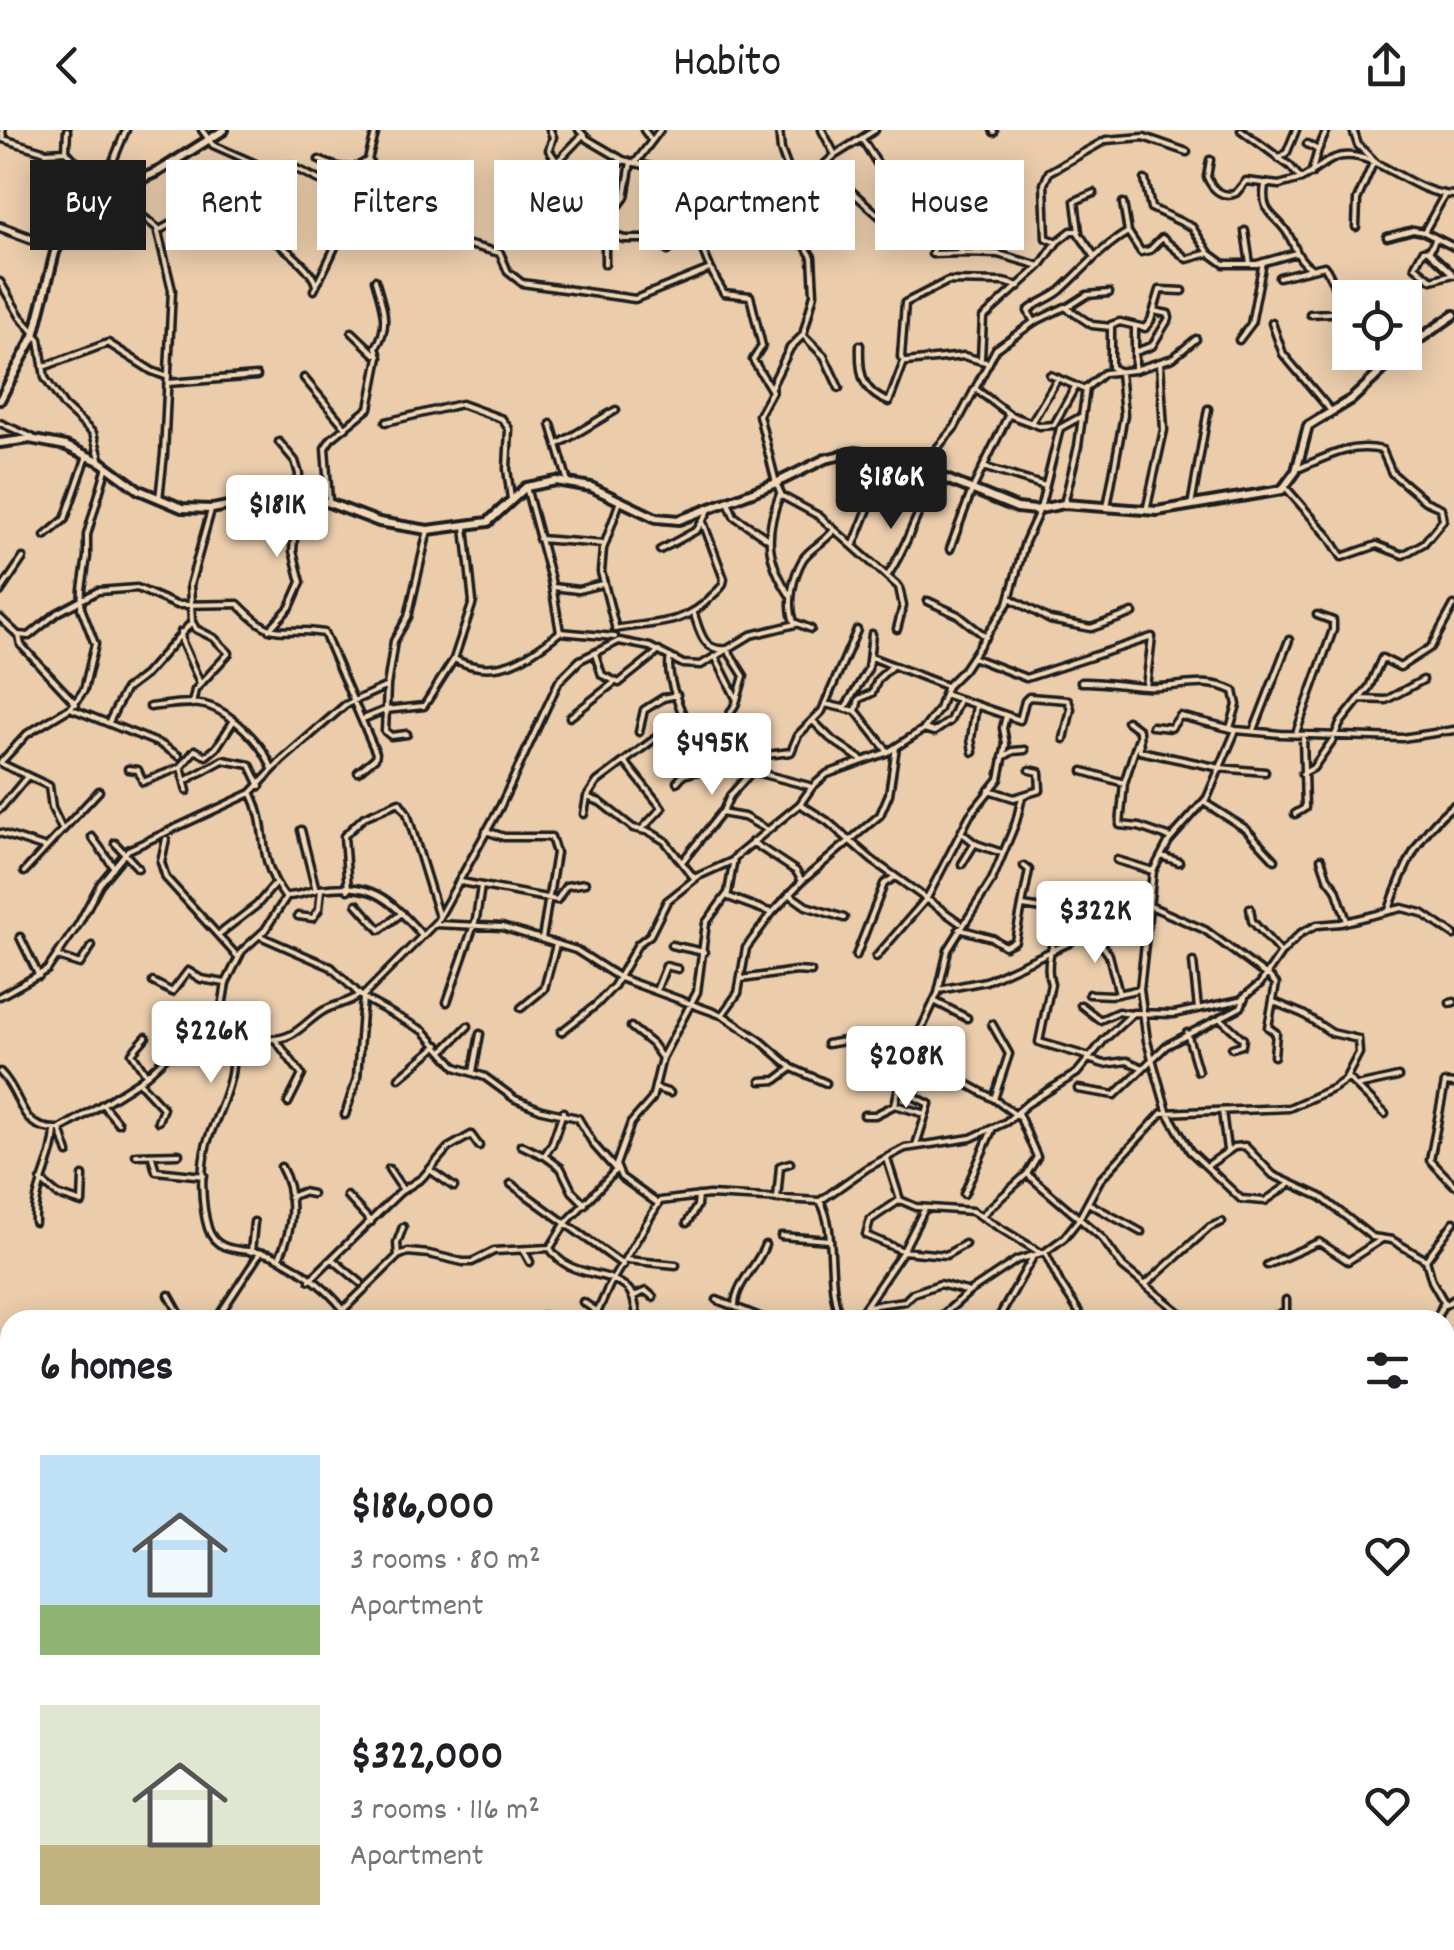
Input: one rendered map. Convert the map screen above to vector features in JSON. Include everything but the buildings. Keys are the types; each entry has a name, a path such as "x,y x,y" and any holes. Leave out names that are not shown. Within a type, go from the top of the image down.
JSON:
{"street":[{"path":"2,130 3,139 46,152 66,151"},
{"path":"66,130 66,151 74,160"},
{"path":"115,160 126,130"},
{"path":"202,130 208,140 248,160"},
{"path":"146,176 224,130"},
{"path":"368,160 376,130"},
{"path":"550,130 554,137 548,150 557,162 581,132 623,160 639,164"},
{"path":"644,130 652,141"},
{"path":"619,205 633,162 660,130"},
{"path":"780,130 785,160"},
{"path":"822,130 834,155"},
{"path":"829,160 875,130"},
{"path":"1241,130 1255,136 1301,179"},
{"path":"1278,159 1287,152 1296,130"},
{"path":"1311,174 1326,130"},
{"path":"1353,130 1358,145 1395,176 1444,196 1454,195"},
{"path":"1058,242 1046,238 1044,226 1045,177 1054,168 1106,140 1144,137 1187,152"},
{"path":"861,138 875,161"},
{"path":"1307,144 1318,150"},
{"path":"1210,160 1207,177 1217,192 1225,195 1236,193 1246,182 1265,184 1301,179 1341,156 1374,161"},
{"path":"619,164 623,160"},
{"path":"1356,227 1357,200 1374,161"},
{"path":"1146,180 1151,208 1192,227 1209,253 1224,264 1263,262 1296,252"},
{"path":"1265,184 1267,210 1288,235 1304,264 1312,268"},
{"path":"796,624 768,539 780,493 759,416 790,348 803,335 814,294 813,262 791,222 848,189 875,212"},
{"path":"1094,193 1075,201 1078,232 1095,257"},
{"path":"1424,232 1444,196"},
{"path":"1123,203 1128,232 1141,252 1150,250 1162,238 1187,259 1209,253"},
{"path":"146,219 158,230 173,298 159,500"},
{"path":"158,230 166,226"},
{"path":"0,227 30,238"},
{"path":"1387,236 1414,230 1454,248"},
{"path":"981,358 983,318 1040,266 1058,242 1071,231 1078,232"},
{"path":"1245,231 1250,264"},
{"path":"1034,322 1028,312 1031,307 1056,294 1128,232"},
{"path":"619,236 662,239 668,251"},
{"path":"1436,238 1428,251 1423,251 1416,268 1432,280 1454,274"},
{"path":"474,246 500,253 508,272 522,284 635,300 710,268"},
{"path":"0,400 35,334 56,250"},
{"path":"284,250 312,272 315,288 332,250"},
{"path":"605,250 605,264"},
{"path":"704,250 724,293 750,296 762,346 754,361 771,387"},
{"path":"933,250 932,253 998,254 1040,266"},
{"path":"1428,251 1454,274"},
{"path":"1239,340 1251,324 1263,262"},
{"path":"1279,278 1326,266 1332,281"},
{"path":"330,501 326,448 369,408 379,357 376,348 386,329 375,280"},
{"path":"904,362 901,358 905,303 948,280 1020,286"},
{"path":"0,282 39,339 45,378 64,406 94,433 104,464 86,535 81,600 95,641 84,690 74,706 27,734 0,763 49,786 52,808 62,829"},
{"path":"1068,307 1092,325 1110,327 1120,322 1147,327 1160,290 1183,292"},
{"path":"919,469 945,441 1005,340 1087,295 1109,294"},
{"path":"1135,352 1152,346 1170,318 1154,311"},
{"path":"1310,314 1332,313"},
{"path":"1422,337 1453,317"},
{"path":"1272,323 1283,354 1331,411"},
{"path":"1135,326 1135,370"},
{"path":"1110,327 1112,367 1120,372"},
{"path":"352,332 379,357"},
{"path":"803,335 824,356 839,388"},
{"path":"1064,504 1085,390 1104,373 1135,370 1160,362 1184,352 1196,339"},
{"path":"43,367 106,343 168,380 258,376"},
{"path":"860,346 859,372 867,389 887,402 904,362"},
{"path":"904,362 964,356 989,362"},
{"path":"1146,511 1164,430 1160,362"},
{"path":"0,423 104,464 132,486 178,507 212,509 300,492 379,522 428,530 491,521 526,487 542,482 591,487 668,521 776,483 842,454 890,456 1017,508 1064,504 1146,511 1233,500 1286,488 1296,470 1305,430 1352,399 1382,370"},
{"path":"1108,508 1124,415 1120,372"},
{"path":"1050,375 1085,390"},
{"path":"304,378 346,428"},
{"path":"1031,423 1058,378"},
{"path":"977,390 1009,414 1045,427 1054,425 1075,387"},
{"path":"386,422 460,404 502,419 509,430 507,469 512,499"},
{"path":"1191,506 1208,409"},
{"path":"557,445 616,410"},
{"path":"950,549 972,490 1009,414"},
{"path":"560,1032 596,1005 620,978 637,946 650,935 667,901 696,878 732,860 834,770 888,752 924,729 940,709 947,686 972,657 1010,598 1025,542 1040,509 1060,426 1082,416"},
{"path":"551,424 568,482"},
{"path":"0,443 40,440"},
{"path":"269,630 290,607 301,583 293,551 300,492 297,464 279,442"},
{"path":"1286,488 1342,556 1377,546 1403,555 1424,542 1443,520 1441,508 1426,501 1392,473 1386,454 1380,450 1361,447 1336,451 1296,470"},
{"path":"46,536 65,520 87,456"},
{"path":"854,544 890,456"},
{"path":"983,467 1046,486"},
{"path":"888,576 936,477"},
{"path":"526,487 560,632"},
{"path":"780,493 813,511 900,587 903,598 897,629"},
{"path":"615,639 602,584 605,544 621,500"},
{"path":"729,500 734,516 768,539"},
{"path":"660,550 691,534 710,508"},
{"path":"192,704 200,684 229,654 215,639 196,629 190,606 196,557 212,509"},
{"path":"615,629 662,624 694,614 725,582 702,522"},
{"path":"361,720 384,710 424,706 454,659 473,602 466,526"},
{"path":"407,734 388,735 384,710 393,646 408,617 428,530"},
{"path":"790,598 805,556 834,530"},
{"path":"539,539 605,544"},
{"path":"0,592 3,582 23,558"},
{"path":"552,587 574,590 602,584"},
{"path":"19,635 32,636 50,618 98,591 137,588 190,606 238,604 258,625 269,630 324,632 377,756 358,772"},
{"path":"1010,598 1050,620 1091,628 1133,612"},
{"path":"928,601 958,615 986,637"},
{"path":"1302,774 1313,768 1336,736 1382,658 1400,667 1432,648 1454,605"},
{"path":"694,614 705,643 715,650 727,650"},
{"path":"1295,814 1305,808 1299,733 1333,630 1333,621 1317,614"},
{"path":"0,618 19,635 21,645 74,706 179,756"},
{"path":"109,722 125,690 148,672 192,622"},
{"path":"454,659 475,669 501,667 535,651 560,632 615,639 692,665 716,658 751,635 796,624 811,628"},
{"path":"759,773 767,754 790,752 793,741 819,718 857,630"},
{"path":"181,632 200,684"},
{"path":"846,708 863,679 871,656 872,634"},
{"path":"972,657 1026,678 1152,637 1146,687"},
{"path":"0,1072 13,1088 29,1122 45,1130 57,1130 139,1081 195,1035 220,1026 236,1027 266,1040 275,1039 304,1029 323,1011 361,996 434,924 461,882 559,680 575,664 615,639"},
{"path":"1254,730 1289,640"},
{"path":"727,650 744,676 738,700 710,747 752,771 812,787"},
{"path":"570,717 615,682 624,681 659,651"},
{"path":"594,654 602,675 615,682"},
{"path":"871,656 947,686"},
{"path":"670,657 668,673 686,723 697,736"},
{"path":"716,658 738,700"},
{"path":"856,710 860,698 872,693 878,678 892,666"},
{"path":"1360,699 1386,700 1423,680"},
{"path":"1081,682 1146,687 1210,683 1230,689 1237,700 1233,729 1205,802 1172,838 1153,870 1140,989 1149,1048 1166,1111 1190,1151 1238,1198 1250,1202 1265,1202 1290,1184"},
{"path":"0,996 39,976 124,854 252,793 352,701 387,686"},
{"path":"639,732 644,710 677,694"},
{"path":"944,694 1022,719 1025,700 1029,698 1068,700 1071,709 1064,739"},
{"path":"924,729 934,732 946,726 959,700"},
{"path":"150,708 192,704 215,709 263,751 272,771"},
{"path":"825,704 856,710 888,752"},
{"path":"972,752 976,705"},
{"path":"876,957 927,898 960,832 998,778 1004,757 1006,716"},
{"path":"1152,726 1171,728 1180,716 1233,729 1336,736 1402,738 1454,730"},
{"path":"813,720 830,738 863,761"},
{"path":"128,769 138,770 145,782 180,767 196,750 206,756 234,722"},
{"path":"1127,722 1138,728 1140,751 1220,768 1265,772"},
{"path":"584,814 587,797 598,781 666,732 714,778 732,760"},
{"path":"1140,734 1124,783 1118,824 1172,838"},
{"path":"722,1014 737,996 746,948 772,914 802,881 880,815 891,788 896,747"},
{"path":"1004,757 1024,750"},
{"path":"185,781 223,760 250,765 260,786"},
{"path":"625,762 662,808 641,830"},
{"path":"180,767 188,791"},
{"path":"677,782 682,776 702,770"},
{"path":"989,790 1000,796 1022,797 1042,788 1039,772 1030,770"},
{"path":"682,862 752,771"},
{"path":"1083,771 1124,783"},
{"path":"0,809 26,778"},
{"path":"24,872 100,791"},
{"path":"252,793 259,814 262,849 275,884 285,897"},
{"path":"587,797 634,828 665,841 696,878"},
{"path":"864,1115 872,1116 894,1104 902,1072 939,990 944,962 960,927 992,880 1022,797"},
{"path":"348,890 344,836 378,808 399,802 407,813 439,916"},
{"path":"1205,802 1246,829 1275,860"},
{"path":"800,804 960,927 1010,946 1018,936 1024,906 1029,871 1024,866"},
{"path":"1389,910 1400,876 1415,850 1435,822 1454,805"},
{"path":"722,812 744,817 768,830"},
{"path":"298,916 314,918 319,910 318,889 301,830"},
{"path":"486,831 504,837 551,837 556,853 542,938"},
{"path":"960,832 975,843 1002,852"},
{"path":"0,833 46,848"},
{"path":"92,837 113,866"},
{"path":"166,839 161,862 166,878 238,957"},
{"path":"115,842 138,868"},
{"path":"752,842 796,871 802,881"},
{"path":"962,864 975,843"},
{"path":"1162,856 1179,862"},
{"path":"1321,859 1347,921"},
{"path":"550,1248 565,1224 616,1170 631,1123 648,1106 662,1058 692,1003 708,920 726,896 732,860"},
{"path":"1118,860 1153,870"},
{"path":"856,956 884,884 897,877"},
{"path":"461,882 560,900 564,886 586,883"},
{"path":"218,934 257,905 275,884"},
{"path":"448,1002 475,924 481,886"},
{"path":"422,936 392,903 363,887 318,889 285,897 260,936 245,946 226,984 220,1026 228,1038 233,1065 208,1141 204,1214 211,1236 230,1250 278,1258 344,1310 398,1256 411,1252 463,1262 494,1251 524,1251 540,1246 550,1248 561,1264 612,1280 627,1289 635,1310"},
{"path":"789,894 806,906 844,918"},
{"path":"939,990 986,980 1069,944 1116,903 1134,905 1149,894"},
{"path":"726,896 772,914"},
{"path":"356,904 379,930 402,913"},
{"path":"1148,905 1205,930 1276,984 1268,1028 1276,1032 1274,1056"},
{"path":"1024,906 1081,915 1109,955 1119,994"},
{"path":"1250,908 1252,921 1281,953"},
{"path":"1063,910 1051,952 1051,986 1040,1044 1104,1064 1127,1061 1144,1067"},
{"path":"1081,1005 1100,1020 1118,1012 1160,1015 1245,997 1268,975 1281,953 1310,926 1389,910 1422,913 1454,935"},
{"path":"434,924 512,929 581,953 620,978 722,1014 761,1040 792,1068 826,1083"},
{"path":"260,936 332,966 361,996 424,1031 456,1067 473,1072 515,1099 542,1110 563,1112 582,1123 594,1145 616,1170 656,1204"},
{"path":"20,938 39,976"},
{"path":"520,1008 544,989 556,945"},
{"path":"671,945 704,952"},
{"path":"56,956 80,964 92,946"},
{"path":"1192,962 1198,1009"},
{"path":"656,991 666,966 678,969"},
{"path":"153,982 172,992 188,971 202,979 226,984"},
{"path":"742,980 811,972"},
{"path":"1089,994 1140,989"},
{"path":"346,1115 358,1078 361,996"},
{"path":"1078,1089 1116,1095 1161,1050 1242,1007 1245,997"},
{"path":"934,1001 967,1018"},
{"path":"948,1310 1017,1260 1043,1252 1064,1238 1104,1175 1158,1115 1166,1111 1292,1107 1339,1085 1358,1053 1358,1039 1332,1032 1274,1002"},
{"path":"656,1204 698,1196 820,1202 868,1168 916,1145 958,1140 992,1130 1066,1082 1131,1014"},
{"path":"1220,1018 1242,1038 1242,1045 1232,1048"},
{"path":"992,1024 1008,1054 994,1098"},
{"path":"443,1051 468,1026"},
{"path":"631,1027 662,1058"},
{"path":"1187,1033 1198,1071"},
{"path":"473,1072 480,1034"},
{"path":"146,1038 132,1053 146,1075"},
{"path":"275,1039 302,1074 288,1102"},
{"path":"827,1044 844,1041 900,1080"},
{"path":"400,1078 438,1045"},
{"path":"1149,1048 1161,1050"},
{"path":"910,1052 1017,1114 1037,1158 1027,1174 982,1216"},
{"path":"761,1080 778,1079 792,1068"},
{"path":"902,1072 918,1081 916,1096 928,1104 916,1145"},
{"path":"1357,1086 1398,1077"},
{"path":"1346,1078 1386,1114"},
{"path":"139,1081 163,1108 158,1121"},
{"path":"1454,1084 1444,1083 1430,1160 1454,1185"},
{"path":"655,1088 670,1093"},
{"path":"894,1104 926,1115"},
{"path":"103,1105 118,1123"},
{"path":"1222,1110 1228,1150"},
{"path":"544,1156 563,1112"},
{"path":"57,1130 68,1153"},
{"path":"34,1222 34,1204 57,1130"},
{"path":"964,1194 992,1130"},
{"path":"310,1280 402,1190 430,1170 440,1155 469,1135 479,1146"},
{"path":"1207,1166 1238,1144 1245,1146 1269,1172 1321,1198 1371,1236 1397,1242 1426,1260"},
{"path":"521,1146 562,1168 570,1188 585,1205"},
{"path":"136,1155 180,1154"},
{"path":"152,1157 156,1171 204,1176"},
{"path":"886,1160 900,1200 916,1207 972,1211 1043,1252 1077,1310"},
{"path":"777,1199 777,1171 790,1163"},
{"path":"278,1258 290,1230 288,1181 280,1167"},
{"path":"389,1169 402,1190"},
{"path":"430,1170 454,1187"},
{"path":"1027,1174 1102,1238 1123,1267 1176,1310"},
{"path":"40,1181 58,1194 82,1203 83,1176"},
{"path":"511,1184 625,1263 676,1265"},
{"path":"290,1197 302,1192 312,1194"},
{"path":"347,1196 371,1222"},
{"path":"687,1223 698,1196"},
{"path":"900,1200 870,1220 866,1234 902,1251 946,1255 965,1244"},
{"path":"820,1202 825,1209 837,1310"},
{"path":"1086,1203 1141,1232"},
{"path":"599,1310 656,1204"},
{"path":"865,1310 924,1210"},
{"path":"251,1252 254,1222"},
{"path":"1146,1284 1210,1227 1222,1222"},
{"path":"1445,1305 1428,1274 1426,1260 1454,1222"},
{"path":"398,1256 402,1227"},
{"path":"781,1236 829,1240"},
{"path":"1267,1265 1319,1242 1348,1261 1382,1239"},
{"path":"734,1305 765,1245"},
{"path":"524,1251 530,1262"},
{"path":"223,1310 260,1253"},
{"path":"1003,1310 1034,1255"},
{"path":"332,1259 361,1283"},
{"path":"868,1306 905,1301 913,1293 940,1284 968,1292"},
{"path":"632,1297 646,1292 653,1298"},
{"path":"168,1295 178,1310"},
{"path":"1442,1310 1454,1299"},
{"path":"717,1300 745,1310"},
{"path":"1286,1300 1286,1310"},
{"path":"583,1302 595,1310"}],"waterway":[{"path":"1360,396 1429,336"}]}
